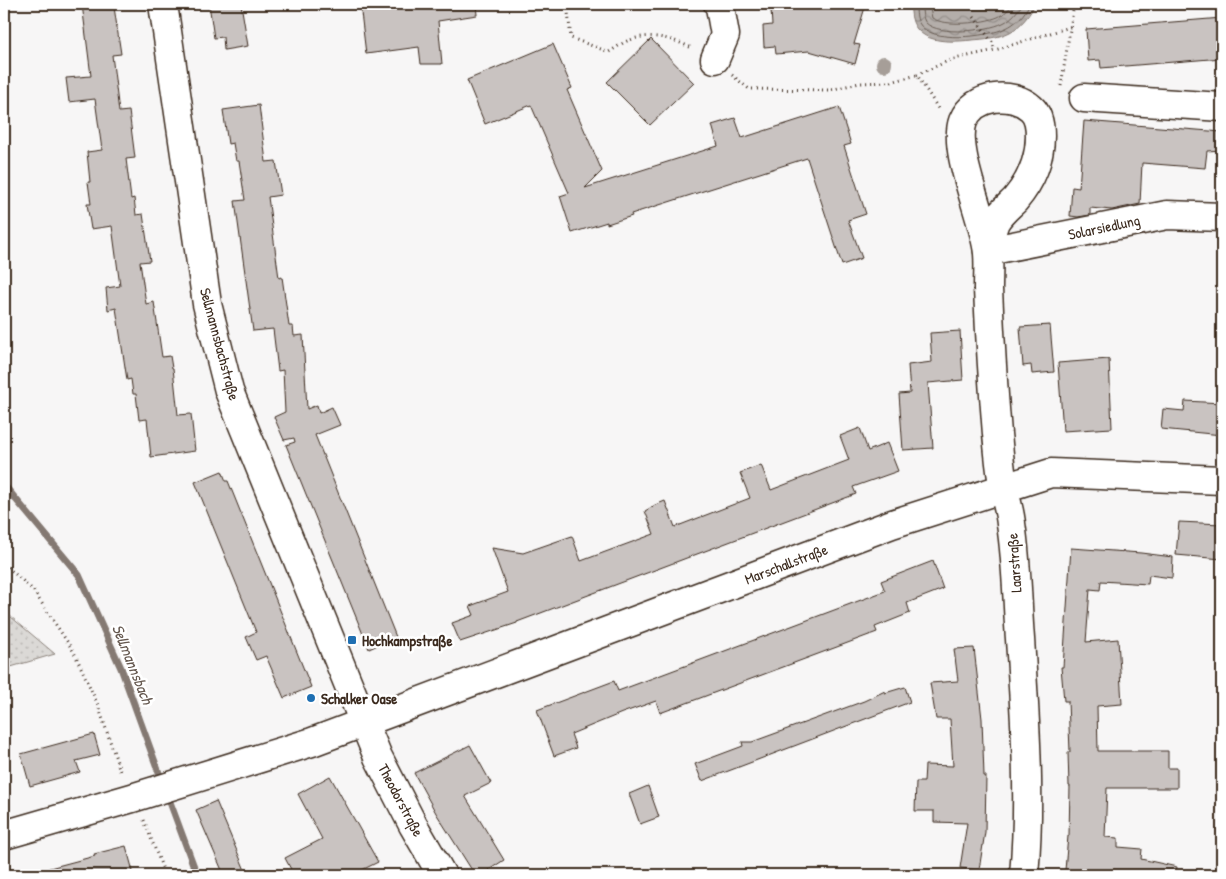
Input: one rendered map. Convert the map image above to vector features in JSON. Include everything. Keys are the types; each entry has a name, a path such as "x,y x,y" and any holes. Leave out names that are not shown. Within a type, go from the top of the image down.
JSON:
{"street":[{"name":"Sellmannsbachstraße","path":"164,4 207,304 229,391 364,723"},
{"path":"715,59 724,35 718,4"},
{"path":"1072,95 1222,107"},
{"name":"Laarstraße","path":"988,251 960,140 963,120 971,110 981,102 995,97 1010,98 1023,101 1034,111 1039,122 1040,151 1035,168 1021,192 994,223 988,251 988,288 997,435 1003,488 1011,524 1027,737 1028,803 1024,875"},
{"name":"Solarsiedlung","path":"988,251 1167,215 1222,217"},
{"name":"Marschallstraße","path":"364,723 892,524 1051,473 1222,480"},
{"path":"4,835 184,782 312,742 364,723"},
{"name":"Theodorstraße","path":"364,723 378,757 408,816 442,875"}],"path":[{"path":"566,4 571,38 609,52 630,40 652,36 674,40 715,59 749,89 830,90 859,83 891,82 916,75 950,60 995,50 1070,27"},
{"path":"1072,95 1070,27 1074,4"},
{"path":"974,18 992,42 995,50"},
{"path":"916,75 960,140"},
{"path":"4,564 33,590 74,652 98,705 119,769 139,795 143,817 165,875"}],"shaded area":[{"path":"4,611 55,654 4,669"}],"water":[{"path":"911,4 1035,4 1028,16 1014,30 1005,34 987,39 950,41 930,38 921,33 915,26"}],"building":[{"path":"82,4 105,4 105,8 114,7 121,54 112,55 119,112 129,111 135,158 126,159 131,199 134,198 136,215 143,214 150,261 140,262 146,304 154,302 162,357 170,356 178,415 191,414 195,451 151,457 147,419 139,420 136,394 133,394 131,379 127,380 116,308 108,310 106,288 120,286 112,226 91,229 87,204 91,204 87,152 102,150 95,99 69,102 66,78 91,76"},
{"path":"209,4 241,4 248,46 224,50 223,37 214,38"},
{"path":"360,4 476,4 477,15 438,21 442,64 421,64 419,47 366,54"},
{"path":"775,4 866,4 854,44 860,45 855,64 809,51 776,54 775,46 764,47 763,26 772,25 771,10 776,10"},
{"path":"1222,18 1222,58 1101,68 1100,60 1088,61 1086,29"},
{"path":"651,39 694,83 650,125 607,82"},
{"path":"553,44 572,88 567,90 602,171 585,188 718,146 712,125 735,118 742,138 839,107 851,144 844,146 866,214 848,220 862,258 842,265 807,158 631,214 632,216 607,224 607,222 572,233 560,196 569,193 531,105 485,124 467,80"},
{"path":"259,105 266,162 276,161 281,195 268,197 279,278 282,277 289,326 293,326 294,336 303,335 307,409 317,405 319,413 332,407 340,425 315,435 396,637 369,649 286,445 295,442 294,438 284,440 274,417 285,412 283,370 278,371 273,329 253,331 235,201 245,200 239,161 236,161 233,143 228,144 223,110"},
{"path":"1084,121 1222,132 1222,150 1207,151 1205,168 1142,163 1140,204 1112,210 1090,208 1090,215 1070,216 1072,187 1079,188"},
{"path":"1050,325 1054,372 1032,374 1031,365 1023,366 1020,327"},
{"path":"960,331 963,380 928,383 933,448 903,450 899,394 910,393 908,365 932,362 930,333"},
{"path":"1109,359 1112,428 1063,431 1058,363"},
{"path":"1185,401 1222,403 1222,435 1161,429 1163,409 1184,411"},
{"path":"860,428 868,451 887,443 898,471 853,487 856,494 517,623 460,642 452,623 474,615 470,606 508,592 492,548 523,553 572,536 581,561 654,534 645,511 665,501 675,527 750,498 740,473 761,465 771,490 849,460 840,436"},
{"path":"222,471 226,481 228,481 311,687 284,698 266,656 256,660 246,637 256,632 195,482"},
{"path":"1179,522 1222,524 1222,559 1176,555"},
{"path":"1071,548 1173,557 1172,578 1149,575 1148,584 1101,581 1100,590 1090,589 1086,642 1118,639 1122,704 1097,706 1098,751 1168,751 1168,768 1177,768 1177,788 1107,788 1105,837 1118,838 1118,847 1142,849 1141,859 1177,867 1176,875 1099,875 1065,870 1069,836 1070,786 1068,752 1070,752 1068,701 1064,701 1061,667 1063,667"},
{"path":"933,561 943,589 907,603 910,613 875,627 877,632 660,713 656,701 622,713 571,734 576,748 554,756 537,710 614,681 618,691 885,591 881,581"},
{"path":"974,648 982,719 984,776 986,776 985,832 979,870 960,868 967,823 934,822 934,811 915,811 916,782 924,782 925,765 953,766 950,719 936,719 930,683 958,681 954,649"},
{"path":"905,687 910,702 702,781 695,764 743,746 742,742 752,742 864,701 885,691 885,693"},
{"path":"94,734 100,755 76,761 80,772 30,786 21,754"},
{"path":"470,745 491,783 465,796 504,860 481,875 475,875 436,813 414,773"},
{"path":"330,776 378,862 352,875 294,875 285,858 322,839 298,794"},
{"path":"648,786 659,817 640,824 629,794"},
{"path":"216,801 247,875 224,875 196,810"},
{"path":"126,846 134,875 47,875 46,869"}],"waterway":[{"name":"Sellmannsbach","path":"4,485 79,575 121,668 163,784"},
{"name":"Sellmannsbach","path":"167,794 197,875"}],"place":[{"name":"Hochkampstraße","path":"352,640"},
{"name":"Schalker Oase","path":"311,698"}]}
